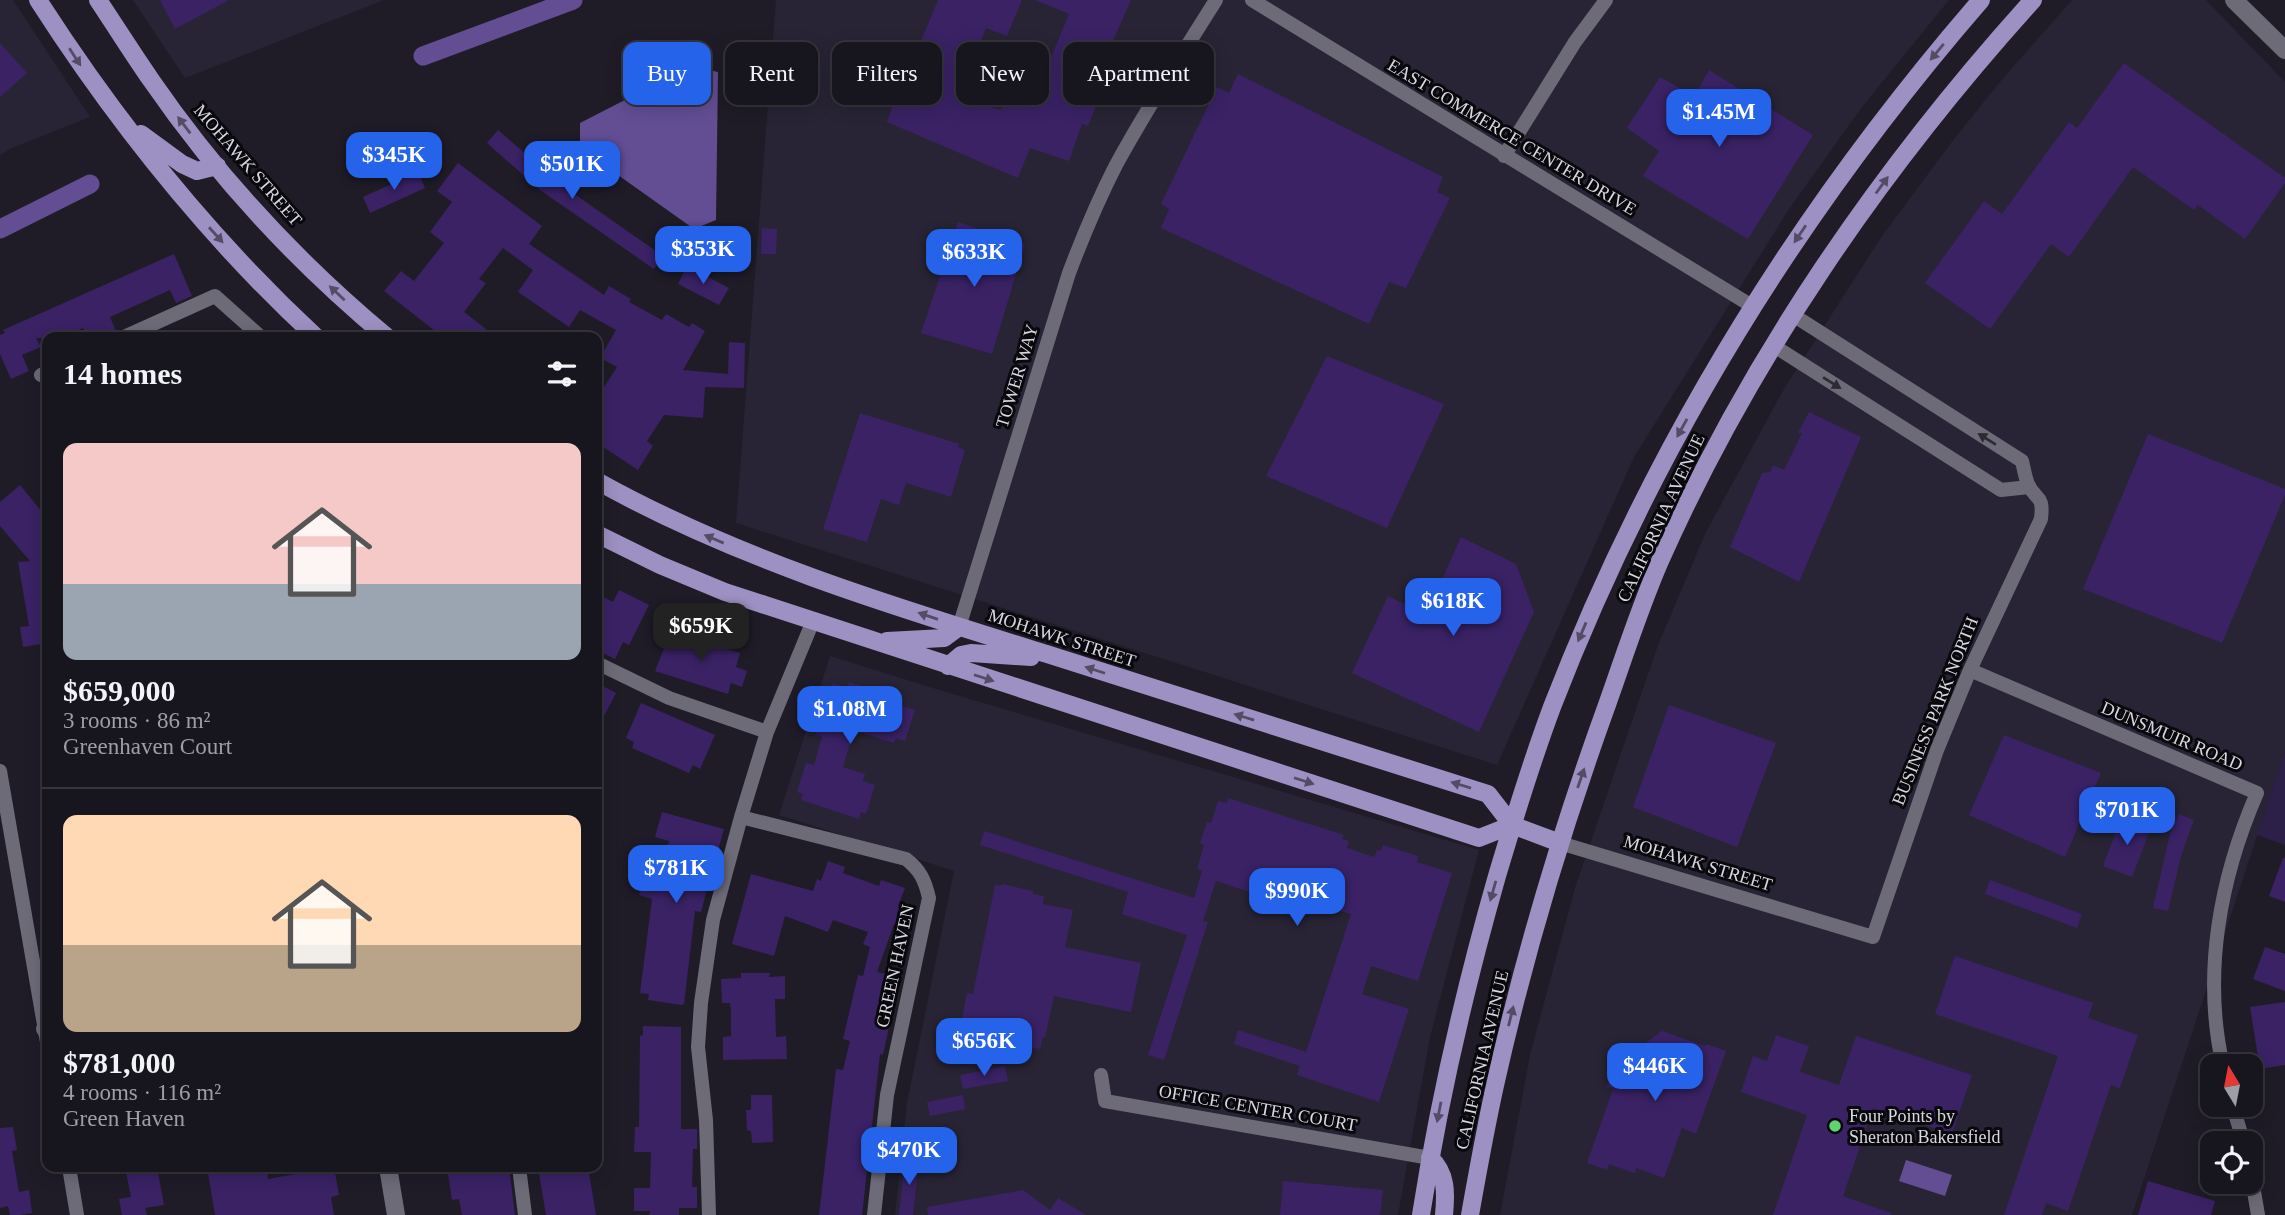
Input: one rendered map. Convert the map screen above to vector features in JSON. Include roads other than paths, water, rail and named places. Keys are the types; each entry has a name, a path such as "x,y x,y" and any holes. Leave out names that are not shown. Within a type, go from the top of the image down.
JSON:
{"main road":[{"path":"38,0 83,70 200,217 311,332"},
{"name":"MOHAWK STREET","path":"98,0 152,81 217,166 315,273 381,332"},
{"name":"CALIFORNIA AVENUE","path":"1421,1215 1445,1079 1472,965 1512,825 1551,710 1618,551 1679,433 1752,306 1856,154 1981,0"},
{"name":"CALIFORNIA AVENUE","path":"1470,1215 1495,1082 1531,940 1560,843 1639,612 1660,561 1705,468 1793,315 1892,171 1940,109 2033,0"},
{"path":"121,119 182,164 197,171 217,166"},
{"name":"MOHAWK STREET","path":"602,484 688,528 753,555 959,627 1488,794 1512,825 1560,843"},
{"path":"602,536 660,565 725,592 1479,838 1512,825"},
{"path":"873,641 944,638 959,627"},
{"path":"947,666 961,655 971,653 1063,660"},
{"path":"1430,1158 1437,1164 1446,1186 1444,1215"}],"street":[{"name":"TOWER WAY","path":"959,627 1069,273 1090,219 1146,113 1216,0"},
{"name":"EAST COMMERCE CENTER DRIVE","path":"1252,0 1752,306"},
{"path":"1504,156 1575,42 1605,0"},
{"path":"2234,0 2285,50"},
{"path":"135,332 215,296 255,332"},
{"path":"1774,346 2001,490 2029,487 2022,461 1793,315"},
{"name":"BUSINESS PARK NORTH","path":"1873,937 1911,822 1970,670 2041,519 2043,504 2029,487"},
{"path":"709,1215 706,1120 698,1047 701,1003 713,920 767,732 813,621"},
{"path":"602,665 669,698 767,732"},
{"name":"DUNSMUIR ROAD","path":"1970,670 2257,793 2240,832 2218,923 2216,1017 2221,1054"},
{"path":"0,772 42,1010"},
{"name":"GREEN HAVEN","path":"741,817 906,859 917,868 925,881 929,898 887,1095 874,1215"},
{"name":"MOHAWK STREET","path":"1560,843 1873,937"},
{"name":"OFFICE CENTER COURT","path":"1101,1075 1105,1101 1430,1158"},
{"path":"70,1172 77,1215"},
{"path":"389,1172 396,1215"},
{"path":"520,1172 525,1215"},
{"path":"2254,1194 2258,1215"}],"waterway":[{"path":"423,56 573,0"},
{"path":"0,229 90,184"}],"place":[{"name":"Four Points by Sheraton Bakersfield","path":"1835,1126"}]}
